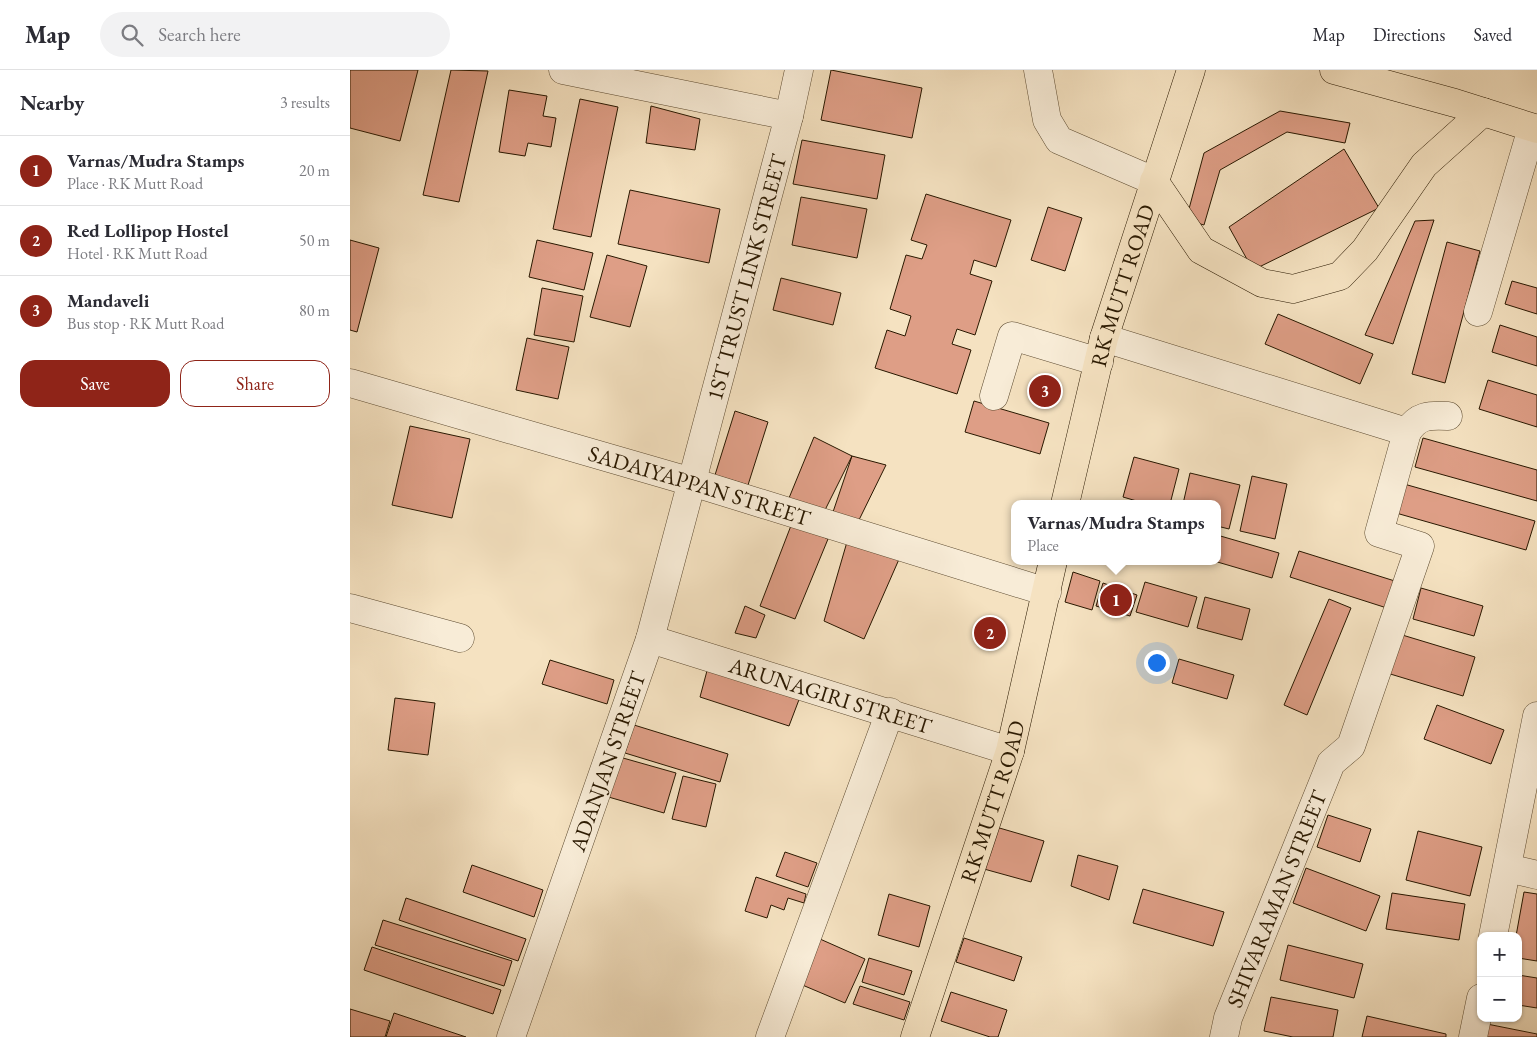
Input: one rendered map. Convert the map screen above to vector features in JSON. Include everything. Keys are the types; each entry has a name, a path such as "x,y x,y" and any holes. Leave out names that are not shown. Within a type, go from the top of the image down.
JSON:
{"main road":[{"name":"RK MUTT ROAD","path":"1066,500 1101,350 1190,70"},
{"path":"1334,70 1535,128"},
{"path":"1154,181 1201,250 1262,284 1293,289 1340,276 1365,250 1424,165 1483,112"},
{"name":"RK MUTT ROAD","path":"914,1037 1010,751 1052,565"}],"street":[{"path":"563,70 789,116"},
{"name":"1ST TRUST LINK STREET","path":"692,482 789,116 799,70"},
{"path":"1038,70 1047,120 1059,140 1154,181"},
{"path":"1478,312 1535,128"},
{"path":"994,396 1012,336 1101,350 1407,432 1412,424 1428,415 1448,416"},
{"name":"SADAIYAPPAN STREET","path":"350,383 692,482 1047,592"},
{"name":"SHIVARAMAN STREET","path":"1224,1037 1228,1018 1331,763 1351,746 1420,546 1380,534 1407,432"},
{"name":"ADANJAN STREET","path":"512,1037 650,639 692,482"},
{"path":"350,608 460,638"},
{"name":"ARUNAGIRI STREET","path":"650,639 890,712 1010,751"},
{"path":"770,1037 890,712"},
{"path":"1494,932 1537,716"},
{"path":"1507,868 1537,875"},
{"path":"1473,1037 1477,1018"}],"building":[{"path":"350,70 418,70 400,141 350,128"},
{"path":"451,70 488,71 459,202 423,195"},
{"path":"831,70 922,88 912,138 821,120"},
{"path":"509,90 547,96 543,116 556,118 551,147 528,143 525,156 499,152"},
{"path":"580,99 618,107 591,237 553,229"},
{"path":"651,106 700,119 695,150 646,143"},
{"path":"1280,111 1350,123 1345,143 1287,132 1220,170 1204,225 1186,220 1204,153"},
{"path":"802,140 885,155 877,199 793,184"},
{"path":"1344,149 1379,208 1253,270 1229,227"},
{"path":"630,190 720,209 709,263 618,244"},
{"path":"926,194 1011,220 996,267 974,260 970,274 992,281 975,335 957,329 952,344 971,350 957,394 875,368 887,330 905,336 911,316 890,309 906,255 922,259 927,245 911,240"},
{"path":"801,197 867,209 857,258 792,245"},
{"path":"1048,207 1082,218 1065,271 1031,260"},
{"path":"1434,220 1393,344 1365,335 1415,221"},
{"path":"350,240 379,248 357,332 350,330"},
{"path":"537,240 593,253 584,290 529,277"},
{"path":"1447,242 1480,251 1445,383 1412,374"},
{"path":"607,255 647,266 630,327 590,317"},
{"path":"781,278 841,293 833,325 773,310"},
{"path":"1512,281 1537,288 1537,314 1505,304"},
{"path":"542,288 583,296 574,342 534,335"},
{"path":"1278,314 1373,354 1360,384 1265,344"},
{"path":"1500,325 1537,337 1537,366 1492,352"},
{"path":"527,338 569,347 558,399 516,390"},
{"path":"1488,380 1537,395 1537,427 1479,409"},
{"path":"974,401 1049,423 1040,454 965,432"},
{"path":"735,411 768,422 748,485 715,475"},
{"path":"410,426 470,439 452,518 392,505"},
{"path":"814,437 852,456 825,510 789,498"},
{"path":"1423,438 1537,470 1537,501 1415,467"},
{"path":"852,456 886,465 858,522 833,512"},
{"path":"1134,457 1179,469 1171,500 1133,500 1123,497"},
{"path":"1190,473 1240,485 1229,529 1221,527 1221,500 1184,500"},
{"path":"1252,476 1287,484 1275,539 1240,531"},
{"path":"1404,484 1535,521 1526,550 1396,513"},
{"path":"792,523 828,539 795,619 760,606"},
{"path":"849,535 900,557 864,639 824,621"},
{"path":"1221,536 1279,553 1272,578 1221,563"},
{"path":"1299,551 1398,582 1390,609 1290,577"},
{"path":"1073,572 1100,581 1092,610 1065,602"},
{"path":"1145,582 1197,597 1188,627 1136,612"},
{"path":"1103,583 1137,595 1130,616 1096,606"},
{"path":"1421,588 1483,606 1474,636 1413,619"},
{"path":"1205,597 1250,609 1242,640 1197,628"},
{"path":"1329,599 1351,608 1307,715 1284,705"},
{"path":"745,606 765,615 756,638 735,633"},
{"path":"1399,634 1475,657 1463,696 1387,673"},
{"path":"1179,659 1234,675 1227,699 1172,683"},
{"path":"550,660 614,680 607,704 542,684"},
{"path":"708,667 800,697 789,726 700,697"},
{"path":"395,698 435,703 428,755 388,750"},
{"path":"1437,705 1504,730 1491,764 1424,739"},
{"path":"634,725 728,754 720,782 625,753"},
{"path":"616,756 676,773 664,813 605,796"},
{"path":"683,776 716,784 706,827 672,819"},
{"path":"1328,815 1371,829 1360,862 1317,847"},
{"path":"996,827 1044,841 1031,882 984,869"},
{"path":"1418,831 1482,847 1470,896 1406,880"},
{"path":"785,852 817,863 808,887 776,876"},
{"path":"1078,855 1118,866 1109,900 1071,886"},
{"path":"472,865 543,890 534,917 463,892"},
{"path":"1306,868 1380,896 1366,931 1293,903"},
{"path":"756,877 806,894 804,903 788,898 784,910 771,905 767,918 745,911"},
{"path":"1143,889 1224,912 1213,946 1133,923"},
{"path":"1524,892 1537,894 1537,961 1522,959 1522,932 1517,932"},
{"path":"1392,893 1465,904 1459,940 1386,929"},
{"path":"889,894 930,906 919,947 878,935"},
{"path":"406,898 526,939 518,961 399,920"},
{"path":"383,920 512,961 504,986 375,945"},
{"path":"964,938 1022,957 1014,981 956,962"},
{"path":"820,939 865,959 845,1003 800,984"},
{"path":"1288,945 1363,964 1354,998 1280,980"},
{"path":"372,947 501,990 493,1014 364,970"},
{"path":"869,958 912,971 904,995 862,982"},
{"path":"1522,976 1537,978 1537,1008 1522,1006"},
{"path":"860,986 910,1002 904,1020 853,1004"},
{"path":"951,992 1007,1010 998,1037 990,1037 941,1021"},
{"path":"1271,997 1338,1010 1333,1037 1293,1037 1264,1031"},
{"path":"350,1009 390,1021 385,1037 350,1037"},
{"path":"394,1013 466,1037 386,1037"},
{"path":"1367,1016 1446,1034 1446,1037 1362,1037"},
{"path":"1487,1024 1537,1034 1537,1037 1484,1037"}],"place":[{"name":"Mandaveli","path":"1045,391"},
{"name":"Varnas/Mudra Stamps","path":"1116,600"},
{"name":"Red Lollipop Hostel","path":"990,633"}]}
